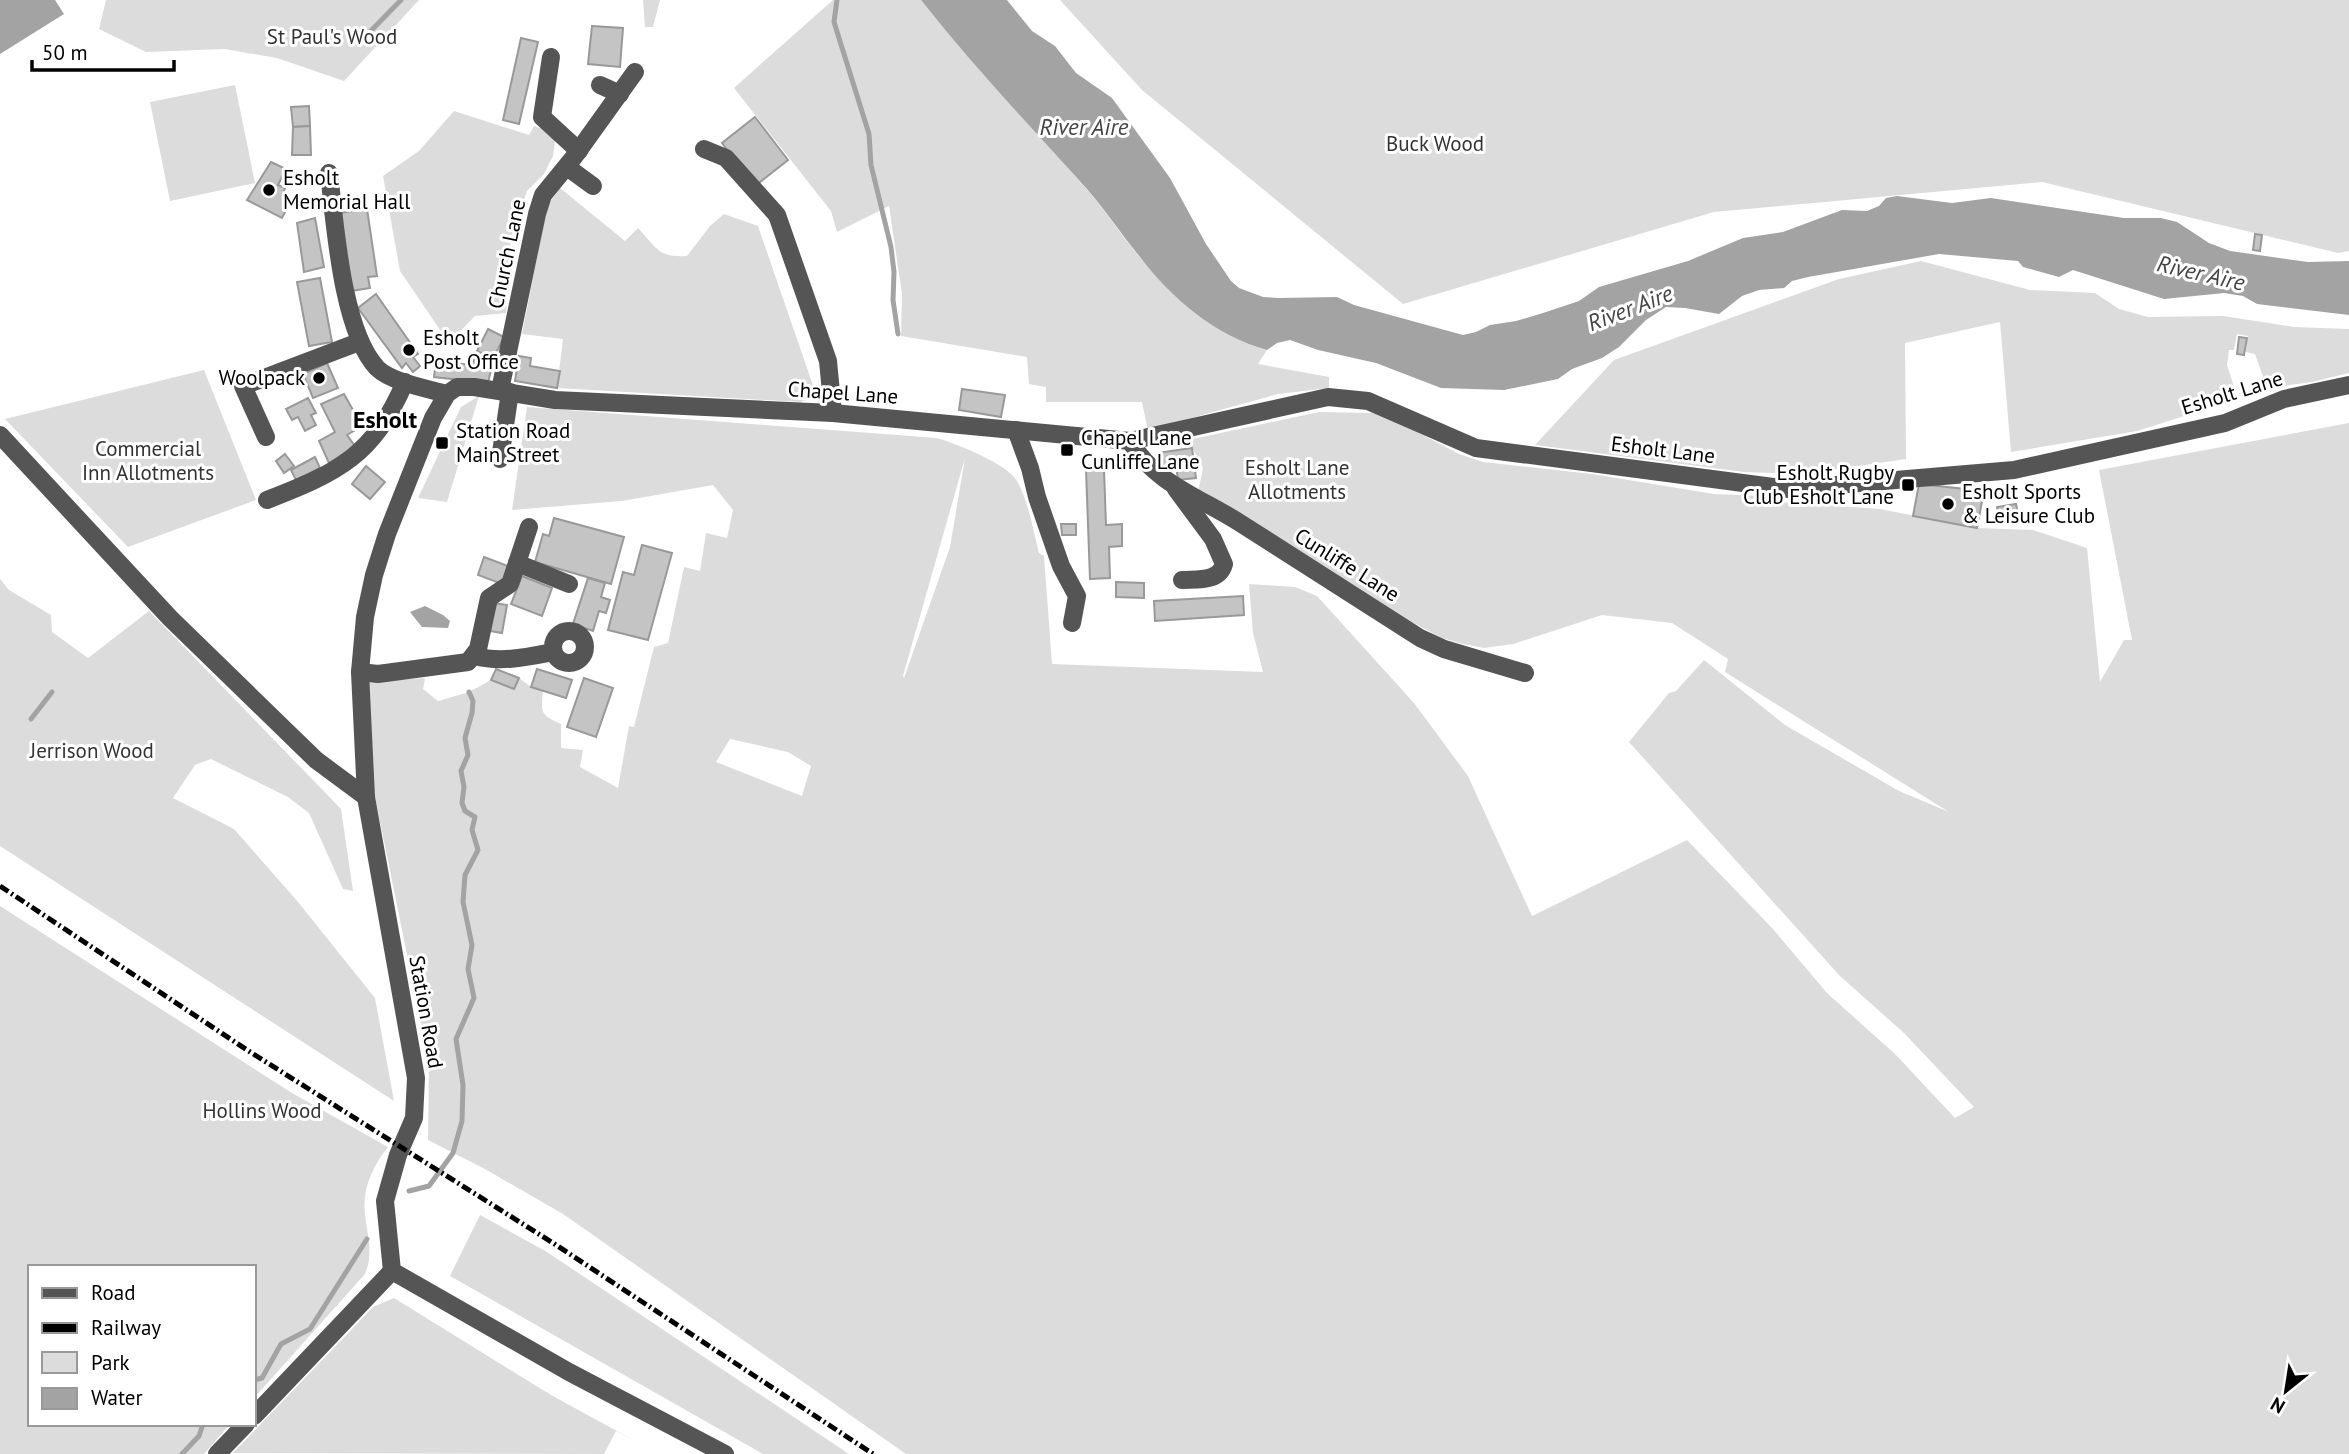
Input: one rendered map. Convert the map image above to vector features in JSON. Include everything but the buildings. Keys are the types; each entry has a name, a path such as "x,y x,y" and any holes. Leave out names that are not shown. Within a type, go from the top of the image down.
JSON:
{"street":[{"path":"551,57 542,117 579,151"},
{"name":"Church Lane","path":"500,459 505,391 537,214 543,195 579,151 635,72"},
{"path":"600,85 620,94"},
{"path":"704,149 726,158 777,215 828,361 833,413"},
{"path":"566,167 593,186"},
{"path":"329,173 348,305 359,342 378,370 405,382 447,394"},
{"path":"266,437 243,386 359,342"},
{"path":"267,500 346,465 372,440 397,402 405,382"},
{"name":"Esholt Lane","path":"1182,429 1328,397 1368,401 1476,448 1789,489 2014,470 2225,423 2284,399 2349,384"},
{"name":"Chapel Lane","path":"447,394 457,387 474,387 555,400 833,413 1130,441 1182,429"},
{"name":"Station Road","path":"391,1270 385,1201 398,1155 414,1118 416,1077 366,797 360,672 365,617 374,575 387,534 433,418 447,394"},
{"path":"1016,430 1061,566 1077,596 1072,623"},
{"path":"0,435 170,618 316,760 366,797"},
{"name":"Cunliffe Lane","path":"1130,441 1147,466 1172,484 1240,523 1420,638 1444,649 1525,673"},
{"path":"1172,484 1213,539 1224,564 1220,574 1215,577 1182,580"},
{"path":"360,672 378,674 433,668 468,662 475,656 489,598 510,584 529,527"},
{"path":"517,563 569,583"},
{"path":"475,656 487,659 519,659 553,652"},
{"path":"256,1414 391,1270 569,1373 725,1454"},
{"path":"217,1454 244,1426"}],"green space":[{"name":"St Paul's Wood","path":"106,0 419,0 344,81 277,58 224,49 146,52 99,29"},
{"path":"643,0 660,0 653,27 645,27"},
{"path":"833,0 921,0 980,71 1091,194 1135,252 1170,289 1215,326 1267,350 1258,364 1329,377 1329,388 1278,394 1148,430 1142,402 1046,402 1046,387 1029,384 1027,357 901,336 902,294 889,206 837,232 831,211 734,88"},
{"name":"Buck Wood","path":"1060,0 2349,0 2349,251 2338,253 2042,182 1714,212 1403,304 1142,90"},
{"path":"235,85 255,183 170,201 150,102"},
{"path":"454,111 529,135 534,126 556,134 553,156 544,174 527,191 511,237 506,313 475,316 449,343 400,271 383,176 419,151"},
{"path":"560,188 625,241 638,228 658,250 670,255 687,256 710,226 724,214 758,226 817,397 800,402 557,388 563,339 522,334 544,222 550,202"},
{"path":"1921,261 2030,290 2095,293 2119,309 2148,317 2223,316 2294,327 2349,329 2349,373 2312,382 2267,388 2255,354 2246,352 2248,336 2237,334 2234,350 2229,350 2227,365 2238,399 2137,431 2011,452 2000,322 1905,343 1906,459 1804,474 1744,472 1535,445 1614,360 1839,279"},
{"name":"Commercial Inn Allotments","path":"204,370 256,500 128,547 5,419"},
{"path":"479,396 447,502 418,498 461,407"},
{"name":"Esholt Lane Allotments","path":"527,407 937,438 992,461 1017,481 1028,507 1039,553 1044,556 1052,664 1263,672 1253,633 1249,584 1295,587 1317,596 1414,703 1468,776 1532,916 1687,840 1773,929 1827,993 1895,1054 1955,1118 1974,1107 1904,1033 1840,976 1629,742 1669,693 1676,691 1704,660 1785,725 1899,791 1949,812 1725,672 1728,659 1672,623 1602,615 1513,644 1484,648 1442,638 1379,605 1198,492 1203,468 1188,440 1319,412 1373,413 1410,428 1459,454 1483,462 1592,474 1714,494 1762,496 1767,501 1880,509 1977,528 2033,530 2087,548 2100,682 2124,640 2132,640 2099,470 2349,423 2349,1454 906,1454 563,1214 428,1140 429,1063 372,782 369,682 425,678 423,689 438,701 469,692 491,680 514,689 519,678 531,687 543,690 543,712 561,724 561,748 583,750 580,767 618,788 629,726 634,727 654,647 668,643 684,567 700,571 706,533 727,538 733,510 713,485 622,501 512,510","holes":["965,458 950,547 904,678 903,676","730,739 788,752 811,766 802,796 716,762"]},
{"name":"Jerrison Wood","path":"0,579 9,590 51,615 52,632 88,658 149,611 341,809 353,891 343,889 309,813 288,797 211,759 195,765 173,798 234,829 298,902 375,998 394,1101 0,846"},
{"name":"Hollins Wood","path":"0,906 292,1093 388,1147 373,1170 365,1195 369,1251 365,1274 256,1396 256,1265 28,1265 28,1426 228,1426 204,1454 0,1454"},
{"path":"480,1215 547,1252 849,1454 763,1454 450,1276"},
{"path":"394,1298 551,1395 637,1442 616,1431 604,1454 233,1453 373,1307"}],"water":[{"path":"0,0 55,0 64,14 0,54"},
{"name":"River Aire","path":"921,0 1007,0 1032,31 1055,46 1076,73 1112,98 1170,178 1206,244 1231,281 1239,288 1263,297 1337,297 1354,305 1463,335 1579,301 1599,287 1688,261 1743,238 1783,232 1842,210 1867,211 1879,206 1886,198 1897,196 1952,203 1991,198 2124,218 2161,218 2177,222 2209,243 2230,251 2308,262 2349,261 2349,315 2257,304 2243,296 2224,293 2164,299 2073,270 2059,277 2023,267 2018,261 1939,254 1808,277 1792,281 1784,288 1759,290 1742,296 1719,314 1666,307 1646,320 1619,347 1602,358 1572,369 1558,379 1504,390 1441,388 1376,363 1318,350 1290,340 1277,343 1267,350 1248,344 1213,325 1196,314 1166,287 1087,189"},
{"path":"425,606 450,621 448,628 422,627 410,612"}],"waterway":[{"path":"362,40 401,0"},
{"path":"837,0 834,22 869,134 871,165 891,247 893,300 898,334"},
{"path":"31,719 52,692"},
{"path":"409,1191 429,1186 453,1153 462,1121 463,1085 456,1039 474,998 468,969 472,945 463,902 465,875 478,850 472,830 475,817 465,811 462,803 464,787 461,771 468,755 465,738 473,701 469,692"},
{"path":"256,1380 262,1378 281,1344 310,1329 367,1239"},
{"path":"182,1454 199,1436 202,1426"}],"railway":[{"path":"0,886 247,1050 553,1243 873,1454"}],"place":[{"name":"Esholt Memorial Hall","path":"269,190"},
{"name":"Esholt Post Office","path":"409,350"},
{"name":"Woolpack","path":"319,378"},
{"name":"Station Road Main Street","path":"442,443"},
{"name":"Chapel Lane Cunliffe Lane","path":"1067,450"},
{"name":"Esholt Rugby Club Esholt Lane","path":"1908,485"},
{"name":"Esholt Sports & Leisure Club","path":"1948,504"}],"district":[{"name":"Esholt","path":"385,420"}]}
